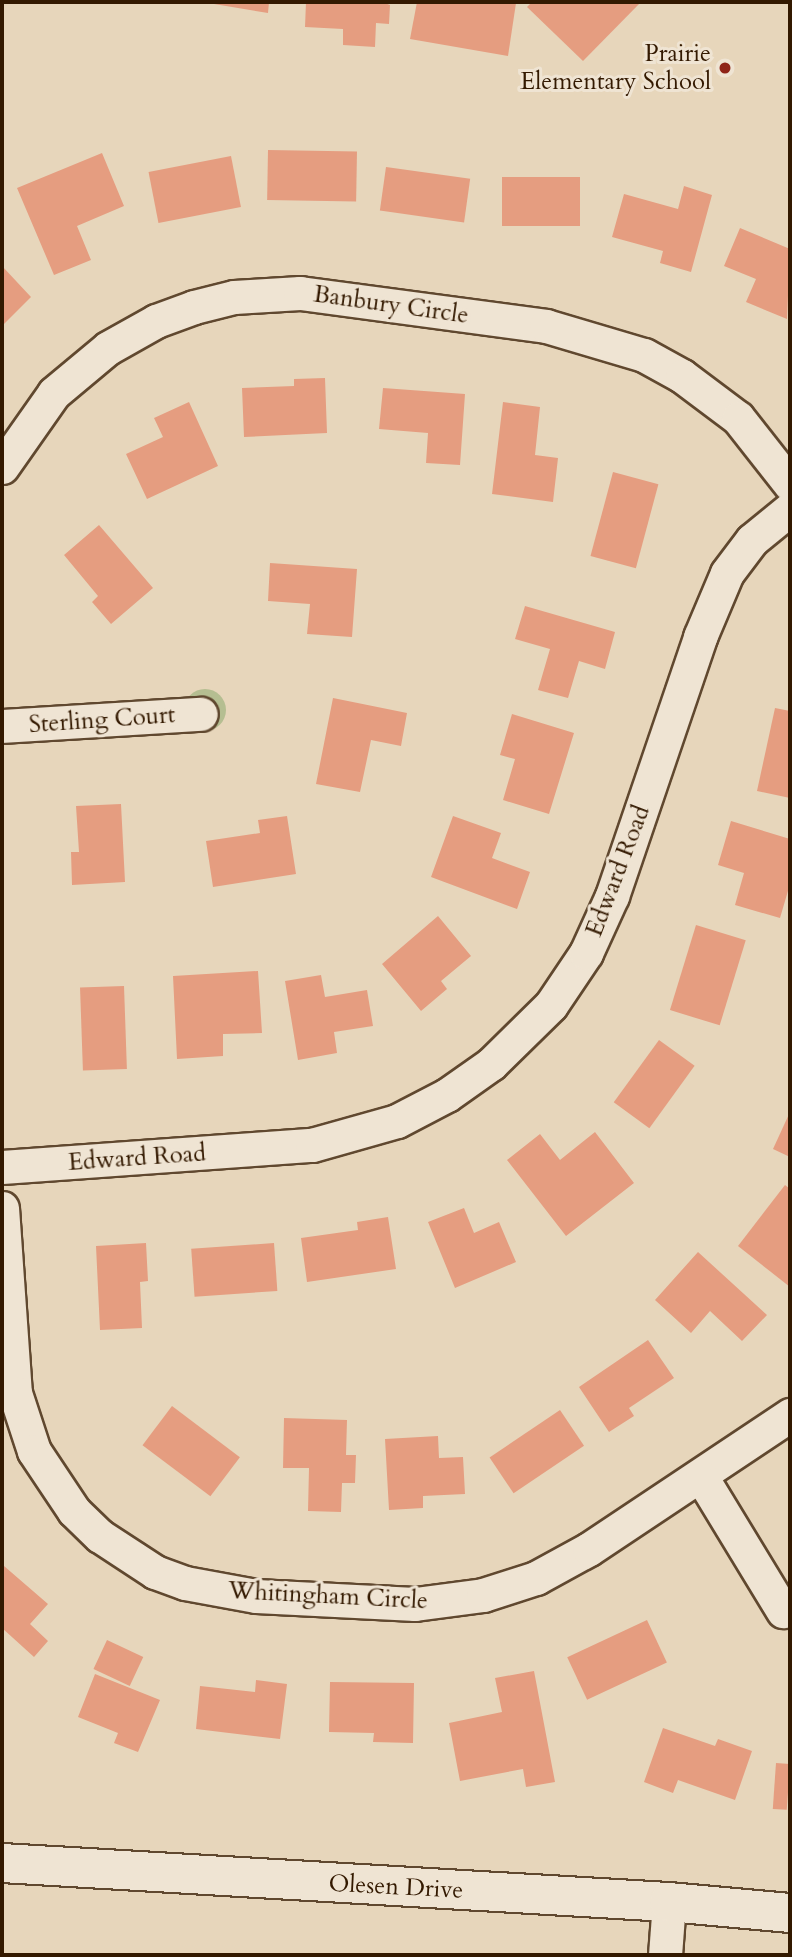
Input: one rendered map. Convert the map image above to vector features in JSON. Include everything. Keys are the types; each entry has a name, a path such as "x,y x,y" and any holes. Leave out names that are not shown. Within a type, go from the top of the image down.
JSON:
{"street":[{"name":"Banbury Circle","path":"2,467 54,393 108,348 156,321 194,307 234,297 300,293 546,326 644,355 682,376 738,418 790,484"},
{"name":"Edward Road","path":"2,1167 312,1145 397,1121 447,1095 491,1064 551,1005 586,953 612,896 700,637 727,573 752,540 790,509"},
{"name":"Sterling Court","path":"2,726 201,714"},
{"name":"Whitingham Circle","path":"2,1208 15,1393 34,1451 74,1511 100,1536 155,1572 185,1583 256,1596 415,1604 483,1595 536,1578 568,1560 702,1478 790,1416"},
{"path":"702,1478 783,1611"},
{"name":"Olesen Drive","path":"2,1863 669,1902 790,1913"},
{"path":"665,1955 669,1902"}],"green space":[{"path":"205,689 220,695 226,710 220,725 205,731 190,725 184,710 190,695"}],"building":[{"path":"202,2 269,2 268,13"},
{"path":"306,2 382,2 390,5 389,24 376,23 375,47 343,45 343,29 305,27"},
{"path":"417,2 516,3 508,56 410,39"},
{"path":"532,2 641,2 583,61 527,7"},
{"path":"268,150 357,152 356,202 267,200"},
{"path":"102,153 124,206 77,226 91,260 54,275 17,188"},
{"path":"231,156 241,207 158,223 149,172"},
{"path":"386,167 470,179 464,222 380,211"},
{"path":"502,177 580,177 580,226 502,226"},
{"path":"684,186 712,195 691,272 660,263 663,251 612,237 624,194 678,209"},
{"path":"740,228 790,249 787,319 746,302 756,279 724,266"},
{"path":"2,266 31,297 2,326"},
{"path":"325,378 327,433 244,437 242,388 294,386 294,379"},
{"path":"383,388 465,394 460,465 426,463 428,433 379,429"},
{"path":"189,402 218,466 147,499 126,454 163,437 154,418"},
{"path":"503,402 540,407 535,455 558,458 553,502 492,494"},
{"path":"613,472 658,484 636,568 590,556"},
{"path":"99,525 153,588 111,624 92,602 98,596 64,555"},
{"path":"270,563 357,569 352,637 307,634 310,604 268,601"},
{"path":"525,606 615,632 605,669 579,661 568,698 538,690 550,649 515,639"},
{"path":"333,698 407,713 401,746 371,740 360,792 316,784"},
{"path":"775,708 790,711 790,798 757,791"},
{"path":"512,714 574,733 549,814 503,800 515,759 500,755"},
{"path":"121,804 125,882 72,885 71,852 79,852 76,806"},
{"path":"287,816 296,874 213,887 206,841 260,833 258,820"},
{"path":"453,816 501,833 492,858 530,872 517,909 431,877"},
{"path":"731,821 790,839 790,884 780,918 735,905 744,873 718,865"},
{"path":"438,916 471,956 441,981 447,989 421,1011 382,964"},
{"path":"696,925 746,940 720,1025 670,1010"},
{"path":"258,971 262,1033 223,1034 223,1056 177,1059 173,976"},
{"path":"321,975 325,997 367,990 373,1026 334,1032 337,1053 298,1060 285,981"},
{"path":"124,986 127,1069 83,1070 80,988"},
{"path":"659,1040 695,1066 649,1128 614,1102"},
{"path":"790,1112 790,1157 773,1149"},
{"path":"595,1132 634,1183 566,1236 507,1160 540,1134 560,1160"},
{"path":"785,1185 790,1189 790,1287 738,1246"},
{"path":"464,1208 474,1233 499,1222 516,1262 455,1288 428,1222"},
{"path":"388,1217 396,1269 307,1282 301,1238 358,1230 357,1222"},
{"path":"146,1243 148,1281 140,1282 142,1328 100,1330 96,1246"},
{"path":"274,1243 277,1291 195,1297 191,1249"},
{"path":"698,1252 767,1315 742,1341 710,1311 691,1333 655,1300"},
{"path":"648,1340 674,1378 629,1408 634,1416 609,1432 579,1387"},
{"path":"172,1406 240,1457 210,1496 143,1445"},
{"path":"560,1410 584,1446 514,1493 490,1458"},
{"path":"284,1418 347,1420 346,1455 356,1455 355,1483 342,1483 341,1512 308,1511 309,1468 283,1468"},
{"path":"438,1436 439,1458 463,1457 465,1494 423,1496 423,1508 389,1510 385,1439"},
{"path":"4,1566 48,1604 30,1624 48,1641 34,1657 2,1628"},
{"path":"647,1620 667,1663 587,1700 567,1657"},
{"path":"107,1640 143,1657 130,1686 93,1669"},
{"path":"534,1671 555,1782 526,1787 523,1769 460,1781 449,1723 502,1712 495,1678"},
{"path":"95,1674 160,1700 138,1752 114,1743 118,1733 78,1717"},
{"path":"256,1680 287,1684 280,1739 196,1729 200,1686 255,1692"},
{"path":"330,1682 414,1683 413,1743 373,1742 374,1733 329,1732"},
{"path":"663,1728 715,1746 718,1739 752,1751 735,1800 678,1780 673,1793 644,1782"},
{"path":"776,1763 790,1764 787,1810 773,1809"}],"place":[{"name":"Prairie Elementary School","path":"725,68"}]}
